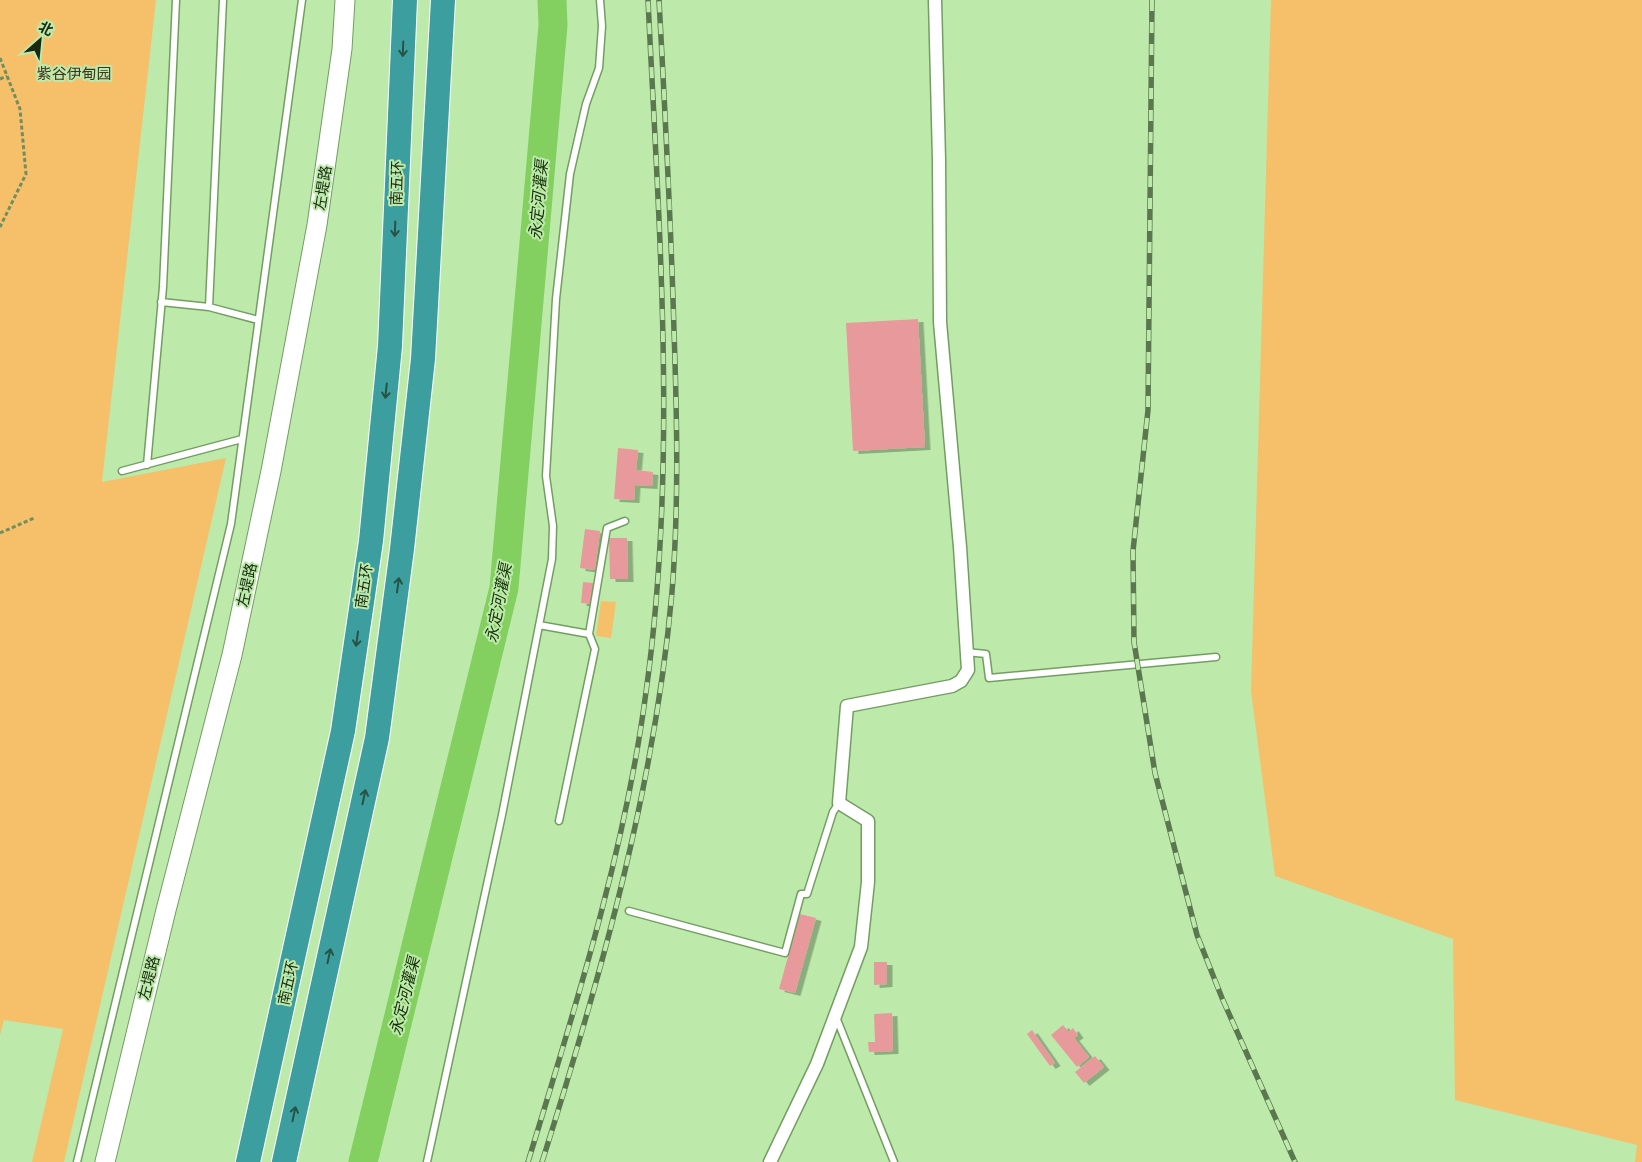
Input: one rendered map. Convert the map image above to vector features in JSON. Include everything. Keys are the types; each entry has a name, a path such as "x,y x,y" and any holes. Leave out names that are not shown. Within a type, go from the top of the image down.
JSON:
{"highway":[{"name":"南五环","path":"248,1162 343,731 371,541 390,346 404,0"},
{"path":"284,1162 377,738 402,549 424,359 443,0"}],"main road":[{"name":"左堤路","path":"105,1162 168,901 232,655 267,491 317,225 342,49 345,0"}],"street":[{"path":"770,1162 817,1064 861,947 868,882 868,821 839,803 847,706 952,686 961,680 968,670 960,547 940,322 940,160 935,0"}],"lane":[{"path":"147,465 161,302 176,0"},
{"path":"209,307 223,0"},
{"path":"77,1162 231,524 302,0"},
{"path":"427,1162 500,825 552,559 554,526 546,476 556,298 570,174 586,104 599,68 602,26 600,0"},
{"path":"161,302 209,307 258,320"},
{"path":"122,471 242,439"},
{"path":"559,821 595,648 589,634 607,528 625,521"},
{"path":"539,625 589,634"},
{"path":"966,652 986,654 989,678 1216,657"},
{"path":"629,911 785,953 801,894 807,894 833,812 839,803"},
{"path":"836,1015 894,1162"}],"path":[{"path":"0,58 20,109 26,174 0,226"},
{"path":"0,79 7,76"},
{"path":"0,533 34,518"}],"green space":[{"name":"紫谷伊甸园","path":"0,0 156,0 102,482 226,458 64,1162 32,1162 63,1029 4,1020 0,1035"},
{"path":"1271,0 1642,0 1642,1162 1635,1162 1637,1145 1455,1100 1453,939 1275,876 1251,691"},
{"path":"601,601 616,602 611,638 596,636"}],"building":[{"path":"918,319 925,447 853,451 846,323"},
{"path":"618,448 638,450 636,470 653,472 652,486 635,485 634,500 614,499"},
{"path":"585,529 600,531 595,570 580,568"},
{"path":"609,538 627,538 628,579 610,579"},
{"path":"583,582 593,583 592,604 581,603"},
{"path":"800,914 816,918 795,993 779,989"},
{"path":"874,962 887,962 887,984 874,985"},
{"path":"892,1013 893,1051 869,1052 868,1042 875,1042 874,1014"},
{"path":"1063,1025 1069,1032 1073,1028 1078,1035 1074,1038 1089,1057 1077,1067 1051,1035"},
{"path":"1032,1030 1055,1063 1050,1066 1027,1034"},
{"path":"1095,1056 1104,1067 1084,1083 1075,1072"}],"waterway":[{"name":"永定河灌渠","path":"363,1162 504,588 553,25 552,0"}],"railway":[{"path":"528,1162 597,929 612,870 637,752 656,606 664,433 663,346 661,260 648,0"},
{"path":"542,1162 585,1022 623,880 653,737 664,665 672,592 677,462 676,396 670,207 659,0"},
{"path":"1152,0 1148,410 1133,551 1134,642 1155,773 1197,935 1222,998 1295,1162"}]}
